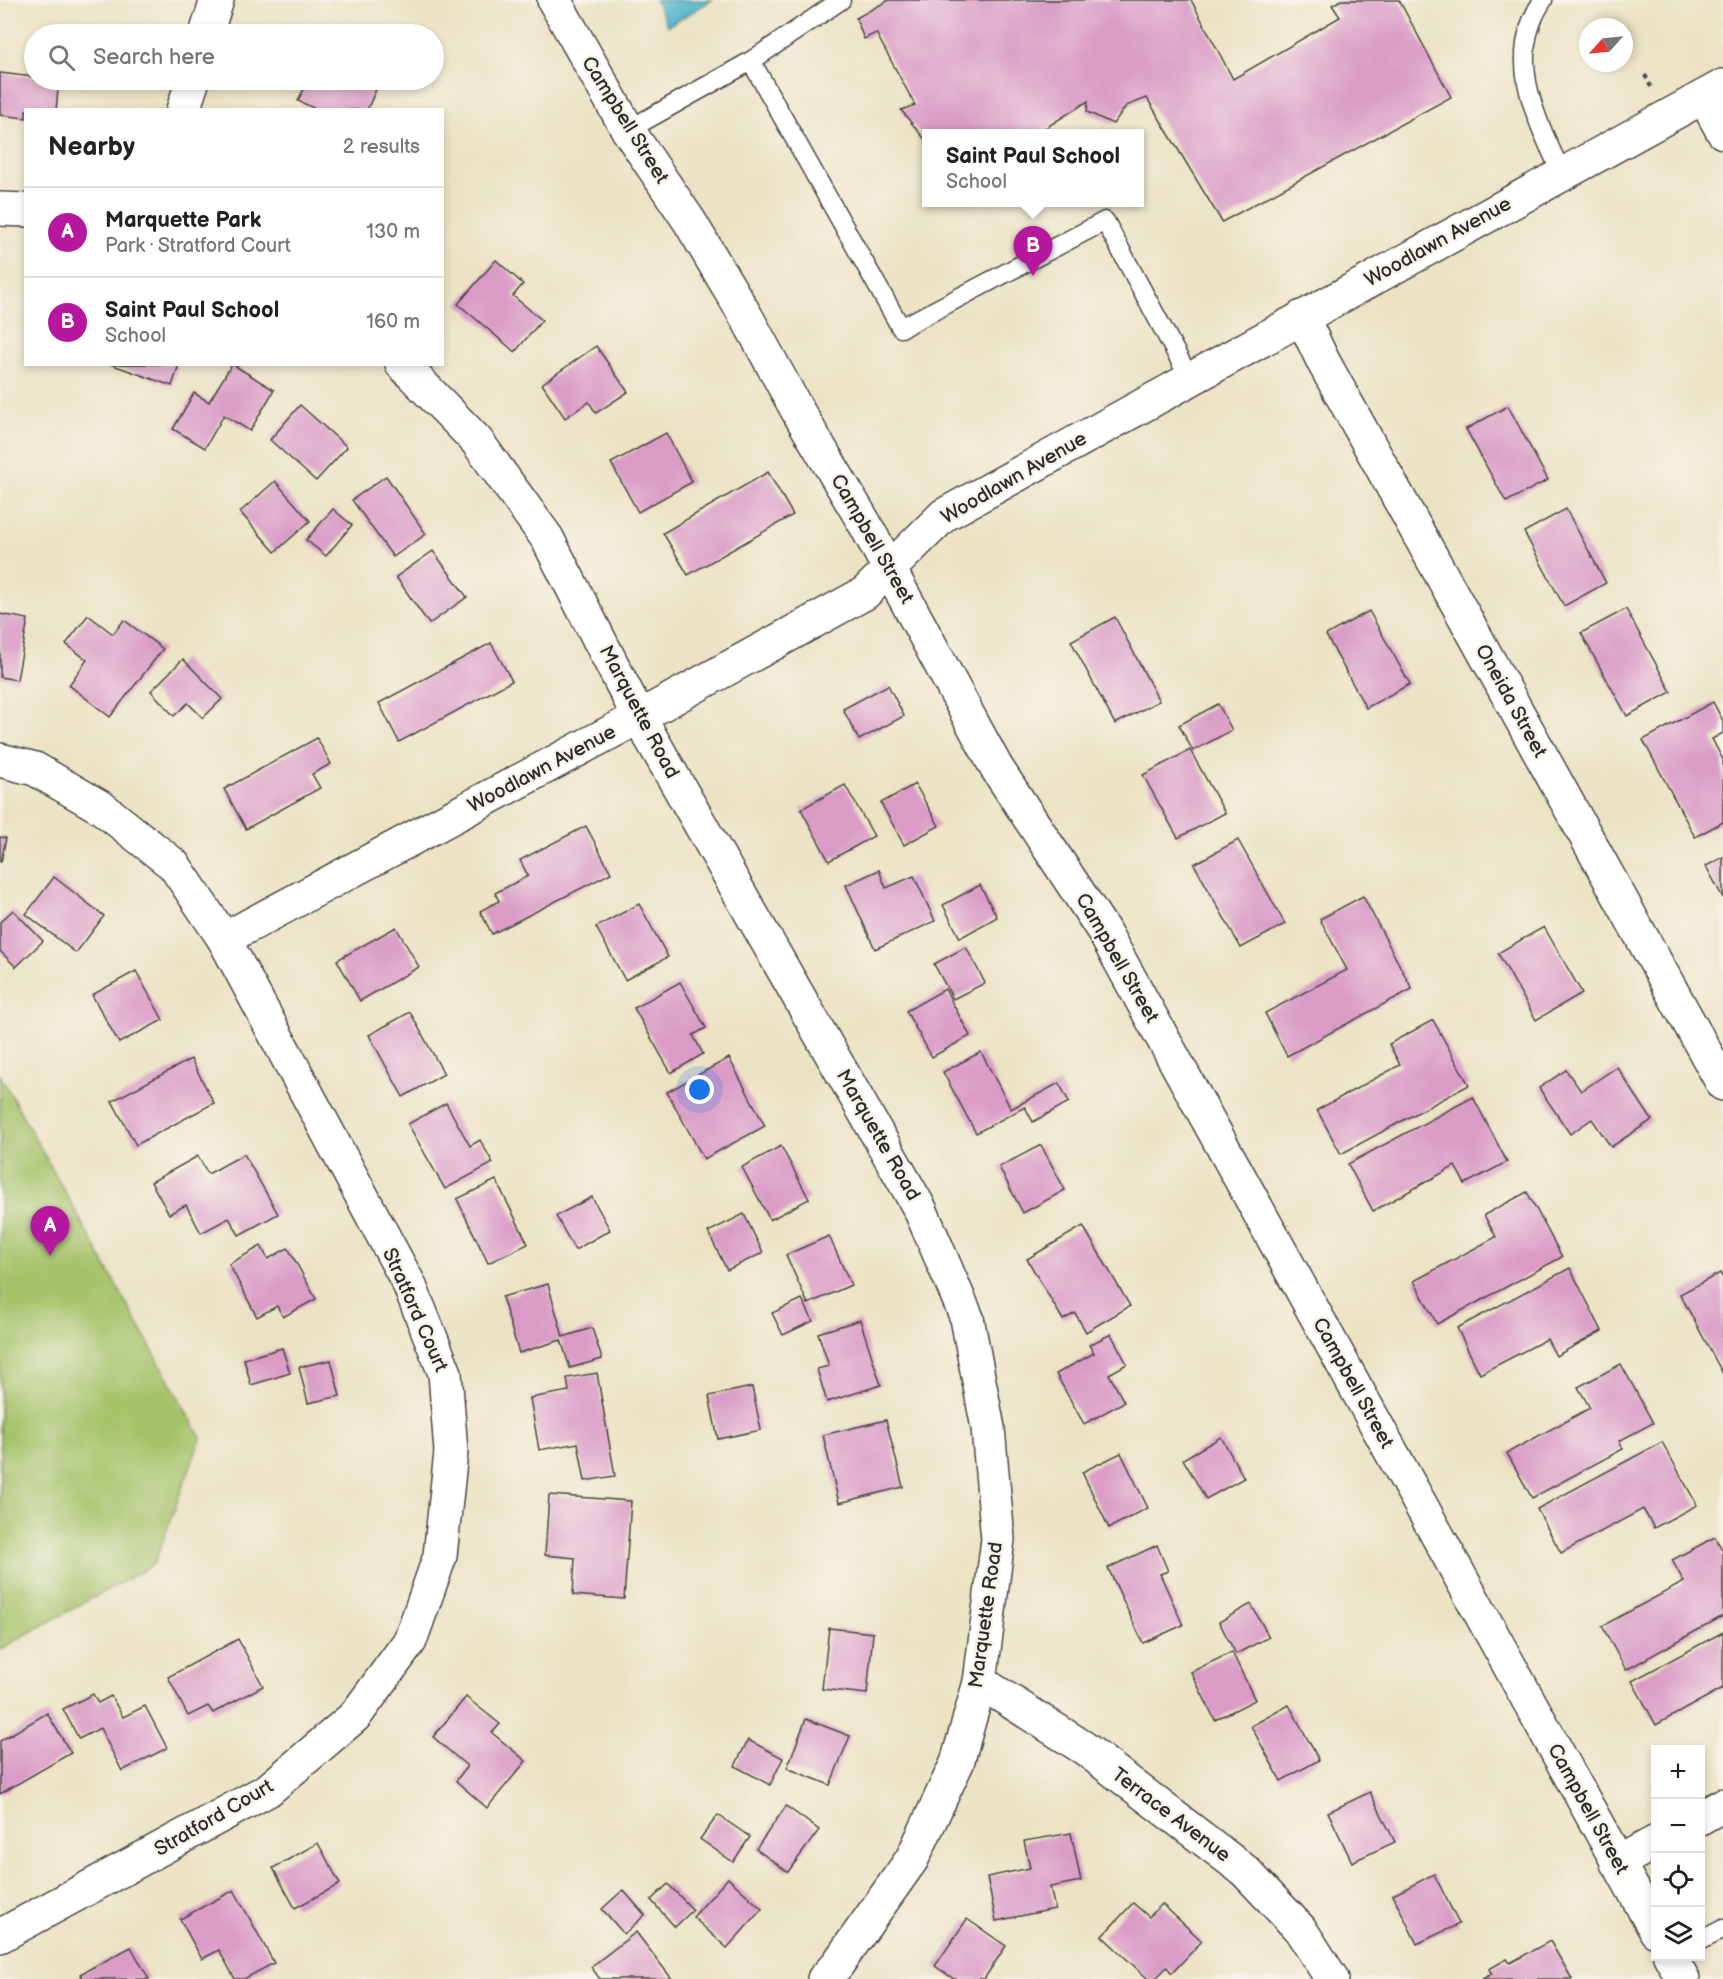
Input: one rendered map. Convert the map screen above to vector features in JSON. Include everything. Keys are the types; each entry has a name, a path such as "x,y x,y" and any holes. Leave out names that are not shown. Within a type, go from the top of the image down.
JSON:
{"street":[{"path":"209,24 217,0"},
{"name":"Campbell Street","path":"555,0 628,130 690,222 890,568 996,767 1103,930 1672,1962"},
{"path":"184,108 190,90"},
{"path":"1714,91 1723,132"},
{"name":"Woodlawn Avenue","path":"224,939 865,593 944,515 1714,91"},
{"path":"0,209 24,210"},
{"name":"Oneida Street","path":"1302,317 1723,1084"},
{"name":"Marquette Road","path":"404,366 476,440 547,538 639,717 920,1209 967,1318 988,1428 998,1539 980,1682 957,1762 912,1859 837,1965 824,1979"},
{"name":"Stratford Court","path":"0,760 35,769 102,808 174,865 224,939 409,1284 445,1373 452,1452 440,1556 410,1641 355,1716 268,1790 0,1936"},
{"name":"Terrace Avenue","path":"980,1682 1084,1748 1245,1871 1300,1929 1332,1979"},
{"path":"1705,1816 1723,1805"},
{"path":"1617,1863 1651,1845"}],"lane":[{"path":"628,130 751,61 841,0"},
{"path":"1543,0 1528,31 1523,58 1532,111 1562,174"},
{"path":"751,61 901,328 1105,221 1190,379"},
{"path":"1705,1939 1723,1929"}],"path":[{"path":"1645,75 1651,87"}],"green space":[{"path":"0,1075 201,1438 154,1564 0,1649"}],"water":[{"path":"655,0 712,0 668,26"}],"building":[{"path":"889,0 1191,0 1233,79 1340,17 1332,5 1341,0 1399,0 1451,97 1222,222 1147,98 1126,106 1113,124 1087,112 1088,101 1044,129 922,129 922,136 901,110 915,105 876,33 864,39 856,18"},
{"path":"0,73 24,76 24,90 58,90 56,108 24,108 24,118 0,115"},
{"path":"303,90 376,90 368,108 314,108 298,101"},
{"path":"496,260 523,284 513,296 542,320 515,352 458,304"},
{"path":"596,346 628,392 596,413 589,402 565,418 542,384"},
{"path":"116,366 178,366 172,386"},
{"path":"231,366 235,366 274,390 250,431 224,415 205,448 173,429 194,393 209,402"},
{"path":"300,405 347,447 316,481 270,440"},
{"path":"1508,406 1548,480 1506,502 1466,429"},
{"path":"666,433 692,482 638,512 611,463"},
{"path":"768,472 793,515 688,575 663,533"},
{"path":"386,476 426,534 393,557 352,500"},
{"path":"275,481 310,521 275,552 240,512"},
{"path":"333,509 352,525 326,556 306,540"},
{"path":"1566,509 1606,583 1564,606 1524,532"},
{"path":"433,551 467,597 429,624 396,577"},
{"path":"1626,609 1671,692 1627,716 1581,633"},
{"path":"1369,611 1410,684 1366,708 1326,635"},
{"path":"0,614 28,619 17,680 0,677"},
{"path":"88,615 113,634 124,620 163,649 110,717 69,685 87,660 66,644"},
{"path":"1115,617 1159,701 1115,724 1071,641"},
{"path":"491,643 512,681 399,742 379,703"},
{"path":"183,659 222,699 203,718 188,703 174,716 151,691"},
{"path":"888,685 904,716 859,740 843,709"},
{"path":"1713,702 1723,721 1723,733 1712,739 1723,760 1723,822 1695,837 1643,740"},
{"path":"1218,704 1232,730 1193,751 1179,725"},
{"path":"317,738 331,764 312,774 320,788 246,829 224,789"},
{"path":"1190,750 1225,813 1178,838 1143,775"},
{"path":"915,784 939,826 904,845 881,803"},
{"path":"845,785 874,836 829,861 801,809"},
{"path":"586,826 611,873 492,934 480,911 499,901 495,893 528,876 520,860"},
{"path":"0,837 6,838 1,862 0,862"},
{"path":"1238,840 1285,924 1241,948 1194,864"},
{"path":"1723,857 1723,898 1706,866"},
{"path":"879,870 886,888 914,876 935,921 875,949 846,885"},
{"path":"54,877 104,916 76,953 26,914"},
{"path":"980,885 997,917 960,938 943,905"},
{"path":"1363,896 1412,989 1287,1056 1265,1013 1347,970 1320,919"},
{"path":"639,904 668,957 625,980 596,927"},
{"path":"13,910 43,941 16,967 0,951 0,922"},
{"path":"396,927 419,967 360,1001 337,960"},
{"path":"1544,927 1582,993 1536,1020 1498,953"},
{"path":"966,947 985,983 953,999 934,964"},
{"path":"136,971 163,1020 119,1043 92,995"},
{"path":"680,982 706,1028 693,1035 703,1054 671,1073 634,1008"},
{"path":"945,989 970,1036 932,1057 906,1011"},
{"path":"410,1012 444,1074 403,1097 369,1035"},
{"path":"1433,1020 1469,1085 1341,1154 1317,1110 1400,1065 1389,1044"},
{"path":"981,1052 1011,1109 1059,1083 1069,1102 1033,1122 1025,1107 976,1133 943,1072"},
{"path":"729,1058 765,1126 704,1159 667,1092"},
{"path":"191,1059 214,1103 136,1145 112,1101"},
{"path":"1617,1067 1652,1120 1611,1147 1592,1119 1570,1134 1539,1088 1566,1070 1581,1091"},
{"path":"1473,1097 1507,1162 1465,1184 1455,1166 1373,1211 1348,1164"},
{"path":"446,1103 470,1146 480,1140 493,1163 445,1189 408,1124"},
{"path":"1041,1145 1065,1190 1023,1213 999,1167"},
{"path":"781,1146 809,1199 770,1220 742,1167"},
{"path":"244,1154 278,1214 239,1235 229,1218 201,1233 186,1205 169,1214 151,1182 198,1156 208,1174"},
{"path":"496,1180 528,1244 488,1263 457,1199"},
{"path":"1527,1192 1562,1257 1437,1324 1414,1281 1496,1237 1484,1215"},
{"path":"592,1197 610,1230 575,1250 556,1216"},
{"path":"744,1214 763,1253 727,1270 708,1232"},
{"path":"1083,1226 1130,1306 1086,1332 1075,1313 1063,1320 1027,1259"},
{"path":"829,1236 851,1285 808,1304 786,1255"},
{"path":"261,1246 268,1259 288,1248 316,1299 283,1317 277,1306 257,1317 229,1264"},
{"path":"1570,1268 1602,1331 1556,1356 1547,1339 1480,1374 1457,1328"},
{"path":"1720,1273 1723,1278 1723,1374 1680,1294"},
{"path":"548,1284 563,1337 592,1328 602,1359 570,1368 561,1340 519,1353 502,1297"},
{"path":"802,1299 813,1321 783,1335 772,1313"},
{"path":"860,1320 881,1385 827,1402 817,1369 829,1366 818,1333"},
{"path":"1111,1334 1127,1364 1109,1374 1124,1402 1084,1424 1056,1374 1094,1353 1089,1345"},
{"path":"282,1348 290,1373 251,1385 244,1359"},
{"path":"331,1360 340,1396 308,1403 299,1367"},
{"path":"1621,1364 1653,1423 1619,1441 1623,1449 1532,1498 1507,1453 1590,1408 1578,1387"},
{"path":"597,1373 615,1476 585,1481 578,1443 539,1450 530,1398 569,1391 567,1378"},
{"path":"752,1387 761,1430 718,1439 709,1396"},
{"path":"886,1420 903,1487 839,1503 823,1435"},
{"path":"1221,1437 1244,1478 1206,1499 1183,1459"},
{"path":"1662,1442 1697,1505 1654,1528 1643,1509 1561,1553 1537,1509"},
{"path":"1121,1453 1148,1508 1109,1528 1082,1472"},
{"path":"549,1495 631,1501 624,1599 573,1595 575,1558 545,1555"},
{"path":"1715,1537 1723,1551 1723,1616 1626,1670 1602,1626 1684,1582 1672,1560"},
{"path":"1157,1545 1168,1571 1160,1574 1183,1625 1143,1643 1108,1568"},
{"path":"1251,1604 1269,1637 1236,1654 1219,1622"},
{"path":"829,1628 873,1633 867,1694 822,1689"},
{"path":"1723,1632 1723,1688 1656,1725 1632,1681"},
{"path":"238,1639 263,1686 213,1713 208,1706 188,1716 168,1677"},
{"path":"1232,1652 1255,1700 1215,1720 1191,1672"},
{"path":"93,1694 98,1703 111,1696 123,1717 145,1706 167,1748 122,1771 100,1728 79,1739 63,1709"},
{"path":"466,1697 500,1724 492,1733 526,1761 487,1808 456,1781 467,1766 433,1737"},
{"path":"1289,1705 1319,1760 1281,1781 1251,1726"},
{"path":"47,1713 71,1753 0,1794 0,1741"},
{"path":"806,1719 850,1736 830,1785 787,1768"},
{"path":"748,1740 783,1758 770,1785 735,1766"},
{"path":"1370,1792 1395,1842 1352,1862 1328,1812"},
{"path":"786,1806 819,1830 788,1872 756,1849"},
{"path":"718,1815 750,1837 733,1862 700,1839"},
{"path":"1071,1833 1081,1881 1050,1887 1055,1909 996,1921 987,1877 1030,1868 1024,1841"},
{"path":"318,1843 340,1884 295,1908 273,1868"},
{"path":"1434,1874 1459,1924 1417,1944 1393,1895"},
{"path":"728,1878 762,1909 727,1948 693,1917"},
{"path":"668,1884 693,1910 675,1927 651,1900"},
{"path":"234,1890 274,1963 244,1979 235,1979 219,1950 202,1959 180,1919"},
{"path":"623,1890 645,1915 624,1934 602,1909"},
{"path":"1133,1903 1149,1917 1162,1904 1202,1941 1172,1973 1167,1967 1155,1979 1148,1979 1102,1936"},
{"path":"967,1919 1006,1946 984,1979 954,1979 935,1966"},
{"path":"636,1932 672,1979 600,1979 591,1967"},
{"path":"1550,1941 1572,1979 1482,1979 1492,1974 1489,1969 1507,1959 1510,1963"},
{"path":"131,1947 149,1979 83,1979 80,1974"}],"place":[{"name":"Saint Paul School","path":"1033,276"},
{"name":"Marquette Park","path":"50,1256"}]}
